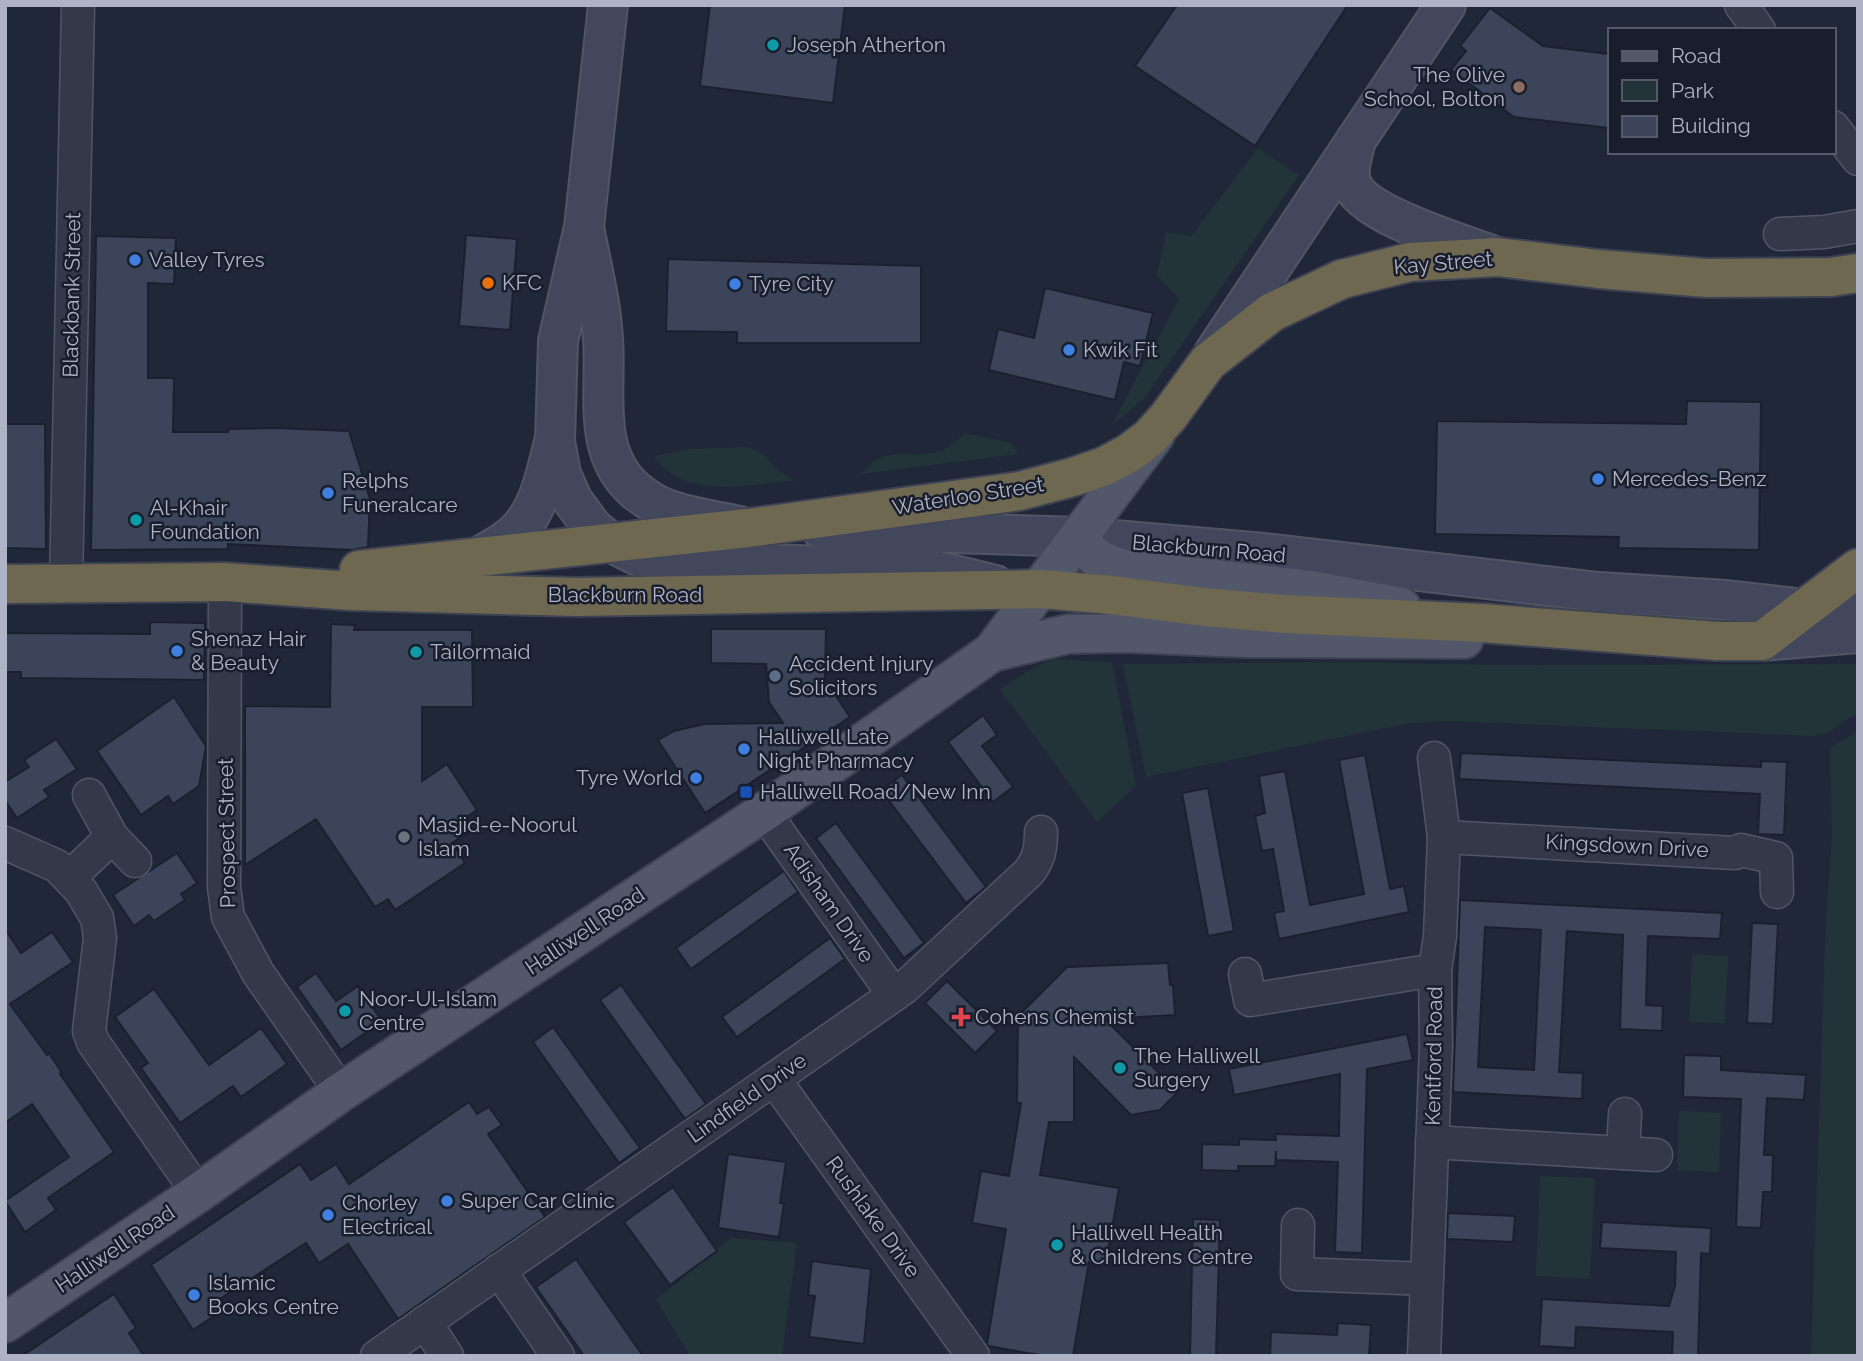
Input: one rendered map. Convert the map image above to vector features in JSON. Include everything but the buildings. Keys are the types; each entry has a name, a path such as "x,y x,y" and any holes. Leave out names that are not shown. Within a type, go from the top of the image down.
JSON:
{"highway":[{"name":"Kay Street","path":"1168,417 1208,362 1272,312 1342,279 1410,262 1497,257 1599,270 1706,278 1831,276 1858,273"},
{"name":"Waterloo Street","path":"748,528 1020,491 1073,477 1105,466 1129,453 1149,438 1168,417"},
{"name":"Blackburn Road","path":"5,584 232,582 475,559 748,528"},
{"path":"1762,641 1858,568"},
{"name":"Blackburn Road","path":"232,582 351,591 578,597 1027,589 1231,610 1482,623 1717,641 1762,641"}],"main road":[{"name":"Kay Street","path":"1027,589 1080,537 1168,417"},
{"path":"1080,537 1089,554 1099,561 1124,569 1311,590 1482,623"},
{"name":"Halliwell Road","path":"5,1323 198,1193 341,1092 764,812 992,652 1027,589"},
{"path":"992,652 1051,636 1126,633 1245,638 1717,641"}],"street":[{"name":"Blackbank Street","path":"66,585 78,5"},
{"path":"608,5 584,228 558,341 555,441 561,474 573,501 593,528 610,542"},
{"path":"1208,362 1446,5"},
{"path":"1741,5 1758,28"},
{"path":"1835,130 1858,159"},
{"path":"1357,138 1350,165 1351,182 1357,194 1368,204 1390,217 1497,257"},
{"path":"1780,234 1824,232 1858,226"},
{"path":"584,228 603,337 605,433 609,454 616,470 627,483 653,504 671,511 748,528"},
{"path":"475,559 509,538 526,522 538,500 555,441"},
{"name":"Blackburn Road","path":"748,528 1080,537 1264,552 1599,592 1726,600 1806,609 1858,607"},
{"name":"Blackburn Road","path":"610,542 638,556 672,562 925,568 1027,589"},
{"name":"Prospect Street","path":"232,582 224,887 228,917 258,973 341,1092"},
{"path":"1762,641 1858,633"},
{"name":"Kentford Road","path":"1424,1356 1436,1046 1435,970 1440,936 1444,837 1434,758"},
{"path":"89,795 112,837 135,861"},
{"name":"Adisham Drive","path":"764,812 894,995"},
{"name":"Lindfield Drive","path":"377,1356 894,995 1029,872 1040,851 1041,832"},
{"path":"70,877 112,837"},
{"name":"Kingsdown Drive","path":"1444,837 1735,853 1741,850 1776,858 1777,892"},
{"path":"5,843 57,866 70,877 97,918 100,938 89,1031 93,1042 198,1193"},
{"path":"1245,974 1250,1000 1435,970"},
{"name":"Rushlake Drive","path":"774,1079 973,1356"},
{"path":"1623,1153 1625,1114"},
{"path":"1432,1142 1656,1155"},
{"path":"1298,1225 1297,1273 1427,1279"},
{"path":"499,1270 558,1356"},
{"path":"425,1322 447,1356"}],"green space":[{"path":"1258,148 1299,175 1144,399 1111,426 1179,299 1157,275 1166,232 1191,236"},
{"path":"965,433 1012,443 1018,454 861,474 871,464 891,455 943,450"},
{"path":"747,447 763,453 774,467 795,481 738,486 700,484 682,479 667,470 654,456 687,449"},
{"path":"1057,659 1112,662 1136,786 1097,822 1000,689 1040,664"},
{"path":"1353,662 1499,665 1858,664 1858,713 1827,733 1815,736 1446,721 1405,724 1146,777 1123,664"},
{"path":"1858,731 1858,1356 1811,1356 1826,916 1832,837 1830,748"},
{"path":"1692,954 1728,956 1725,1023 1689,1022"},
{"path":"1679,1111 1721,1113 1719,1172 1677,1171"},
{"path":"1540,1176 1595,1178 1590,1279 1536,1276"},
{"path":"731,1238 797,1243 782,1356 690,1356 656,1300"}],"place":[{"name":"Joseph Atherton","path":"773,45"},
{"name":"The Olive School, Bolton","path":"1519,87"},
{"name":"Valley Tyres","path":"135,260"},
{"name":"KFC","path":"488,283"},
{"name":"Tyre City","path":"735,284"},
{"name":"Kwik Fit","path":"1069,350"},
{"name":"Mercedes-Benz","path":"1598,479"},
{"name":"Relphs Funeralcare","path":"328,493"},
{"name":"Al-Khair Foundation","path":"136,520"},
{"name":"Shenaz Hair & Beauty","path":"177,651"},
{"name":"Tailormaid","path":"416,652"},
{"name":"Accident Injury Solicitors","path":"775,676"},
{"name":"Halliwell Late Night Pharmacy","path":"744,749"},
{"name":"Tyre World","path":"696,778"},
{"name":"Halliwell Road/New Inn","path":"746,792"},
{"name":"Masjid-e-Noorul Islam","path":"404,837"},
{"name":"Noor-Ul-Islam Centre","path":"345,1011"},
{"name":"Cohens Chemist","path":"961,1017"},
{"name":"The Halliwell Surgery","path":"1120,1068"},
{"name":"Super Car Clinic","path":"447,1201"},
{"name":"Chorley Electrical","path":"328,1215"},
{"name":"Halliwell Health & Childrens Centre","path":"1057,1245"},
{"name":"Islamic Books Centre","path":"194,1295"}]}
